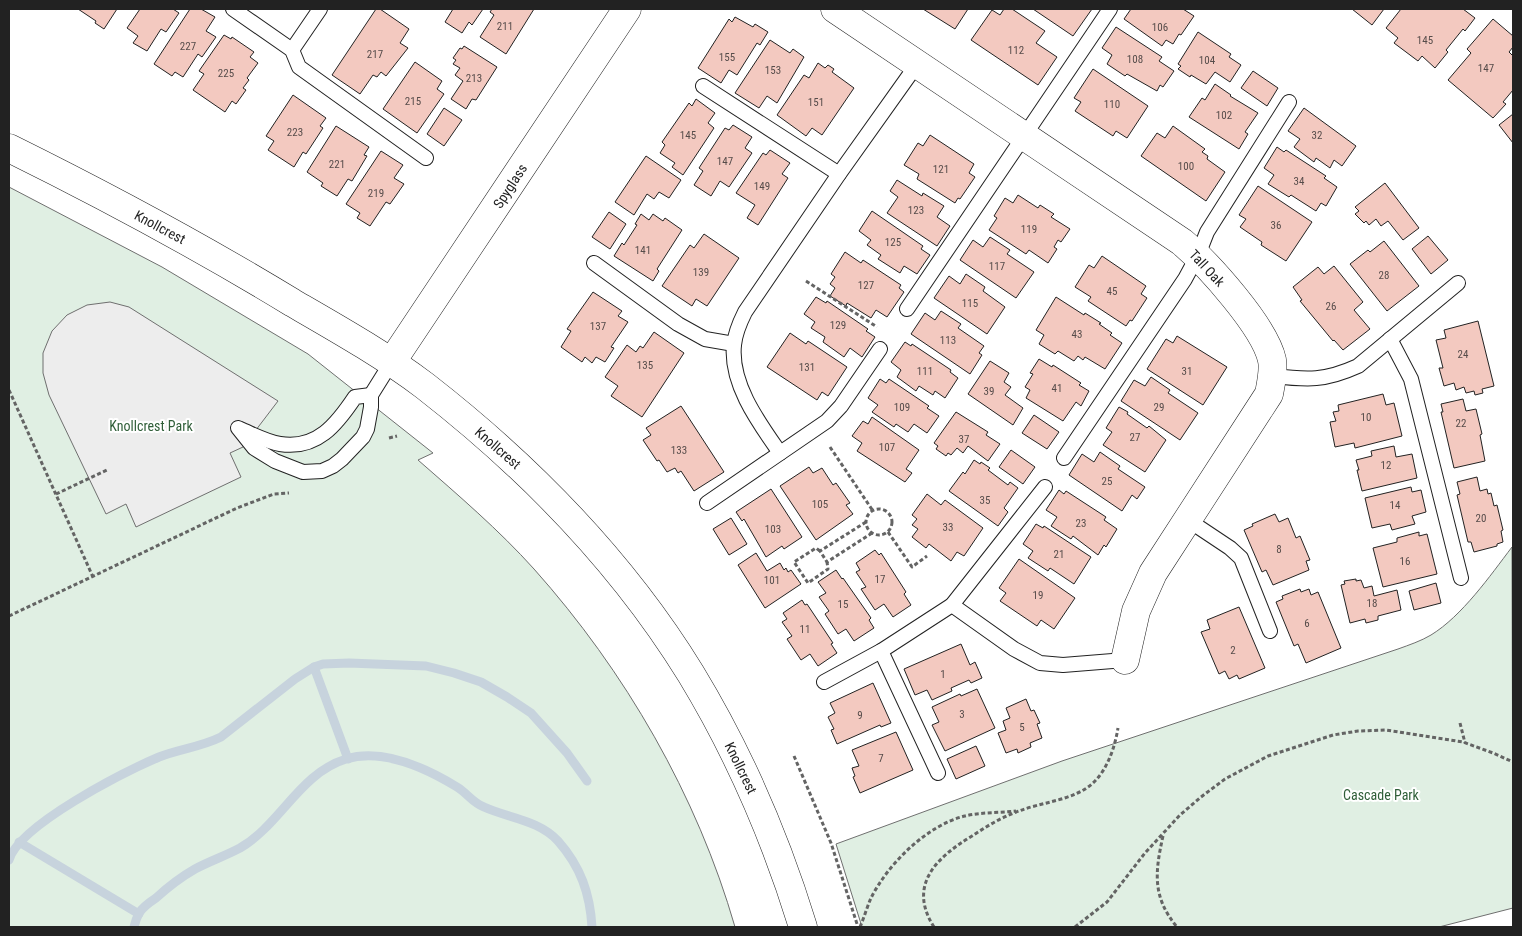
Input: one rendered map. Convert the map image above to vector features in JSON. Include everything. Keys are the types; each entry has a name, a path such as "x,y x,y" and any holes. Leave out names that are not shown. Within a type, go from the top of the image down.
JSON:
{"street":[{"name":"Spyglass","path":"391,363 627,9"},
{"name":"Tall Oak","path":"850,13 1025,137 1182,242 1198,255 1219,279 1264,340 1272,359 1269,394 1150,580 1136,611 1125,660"},
{"name":"Knollcrest","path":"9,148 220,260 323,320 423,385 535,480 586,534 645,606 692,675 736,757 776,848 803,927"}],"lane":[{"path":"233,9 292,50 299,67 426,158"},
{"path":"292,50 320,9"},
{"path":"907,310 1110,9"},
{"path":"780,453 755,418 745,397 734,358 734,344 738,327 746,312 839,174 918,63"},
{"path":"703,86 839,174"},
{"path":"1064,458 1185,278 1198,255 1206,232 1289,102"},
{"path":"594,263 685,328 705,339 734,344"},
{"path":"1272,376 1295,379 1325,378 1341,374 1358,366 1458,283"},
{"path":"1390,339 1411,379 1461,578"},
{"path":"707,503 827,421 841,406 880,349"},
{"path":"371,395 355,397 342,417 329,430 312,440 296,445 279,444 238,428 254,448 276,461 303,472 322,471 342,459 368,429 371,395 391,363"},
{"path":"824,682 881,651 952,605 1045,487"},
{"path":"1188,520 1230,548 1240,558 1270,631"},
{"path":"952,605 1014,649 1040,664 1063,665 1125,660"},
{"path":"881,651 938,773"}],"path":[{"path":"806,281 880,329"},
{"path":"9,390 93,578"},
{"path":"818,428 873,511"},
{"path":"384,443 389,438 396,436"},
{"path":"56,494 107,470"},
{"path":"9,616 259,499 284,492 296,493"},
{"path":"820,551 866,522 868,516 873,511 880,509 887,511 892,518 892,525 888,532 883,534 872,532 827,562"},
{"path":"866,522 872,532"},
{"path":"888,532 912,567 927,556"},
{"path":"816,548 820,551 827,562 828,569 808,583 794,562 816,548"},
{"path":"1460,724 1465,743"},
{"path":"934,927 925,908 924,898 926,883 936,863 955,846 986,826 1019,811 1071,796 1093,783 1111,754 1118,728"},
{"path":"1075,927 1107,902 1145,853 1180,815 1225,779 1246,766 1290,747 1333,735 1358,731 1386,730 1465,743 1493,752 1513,762"},
{"path":"794,756 831,843 859,927"},
{"path":"859,927 871,898 887,873 909,848 924,836 939,826 966,816 1019,811"},
{"path":"1163,835 1158,858 1157,887 1162,903 1177,927"}],"green space":[{"name":"Knollcrest Park","path":"9,187 162,267 308,354 433,453 418,460 492,527 534,569 567,608 628,692 679,783 719,878 735,927 9,927"},
{"name":"Cascade Park","path":"1512,547 1513,908 1439,927 862,927 836,844 1062,761 1419,641 1431,635 1454,617 1485,583"}],"shaded area":[{"path":"110,302 129,307 278,401 243,447 230,453 241,477 136,527 126,504 106,514 49,395 43,373 43,353 52,331 67,315 87,305"}],"building":[{"path":"78,9 117,9 104,29"},
{"path":"140,9 173,9 179,13 166,32 161,29 147,51 133,43 138,36 127,28"},
{"path":"190,9 201,9 215,17 206,31 216,37 202,57 198,54 183,77 175,72 172,76 154,64"},
{"path":"376,9 380,9 409,29 400,43 408,48 386,76 381,72 377,77 373,75 360,94 332,75"},
{"path":"453,9 483,9 472,25 469,22 462,33 445,22"},
{"path":"492,9 534,9 506,54 480,37 494,15 490,12"},
{"path":"923,9 968,9 955,29"},
{"path":"1004,9 1012,9 1045,31 1036,43 1057,57 1038,85 971,40 992,10 1000,15"},
{"path":"1033,9 1092,9 1073,36"},
{"path":"1131,9 1183,9 1194,16 1173,44 1166,40 1162,46 1124,19"},
{"path":"1352,9 1384,9 1372,25"},
{"path":"1401,9 1463,9 1475,18 1465,31 1463,29 1446,50 1448,52 1435,68 1422,56 1418,61 1394,43 1398,38 1386,28"},
{"path":"735,17 753,27 755,24 768,32 760,45 757,43 737,75 729,70 721,83 698,68 729,19 732,22"},
{"path":"1493,19 1513,36 1513,47 1509,52 1513,56 1513,90 1503,102 1506,104 1493,118 1448,80 1471,53 1467,49"},
{"path":"1116,27 1162,57 1159,61 1174,71 1163,87 1160,85 1157,91 1127,74 1125,76 1107,64 1112,55 1102,48"},
{"path":"1198,32 1231,54 1229,57 1241,65 1230,82 1215,72 1206,84 1178,69 1181,66 1178,64"},
{"path":"224,35 231,39 232,37 254,52 250,57 258,63 247,78 249,80 243,88 246,90 236,104 232,101 225,112 193,90 204,74 199,71"},
{"path":"770,40 790,53 793,49 804,57 777,103 767,96 759,108 735,93"},
{"path":"464,46 497,67 476,100 472,99 466,109 451,99 463,81 455,75 460,68 453,64 456,60 453,58 460,48 462,49"},
{"path":"415,62 442,81 437,89 444,94 417,133 383,109"},
{"path":"818,63 825,68 828,65 834,69 832,72 854,88 822,135 812,128 806,136 777,115 804,75 809,78"},
{"path":"1093,69 1148,106 1127,138 1116,131 1113,136 1075,111 1081,102 1074,98"},
{"path":"1253,71 1278,88 1267,106 1241,88"},
{"path":"1215,84 1230,96 1258,113 1245,132 1248,134 1239,149 1189,117 1202,98 1205,100"},
{"path":"293,95 326,118 320,126 323,128 306,154 303,152 294,167 268,150 274,141 266,136"},
{"path":"696,99 715,113 708,123 714,128 683,175 672,167 675,163 660,153 665,145 662,142 689,103 692,106"},
{"path":"444,108 462,120 444,146 427,134"},
{"path":"1304,108 1356,146 1342,166 1334,160 1330,168 1316,158 1314,162 1294,147 1300,139 1288,131"},
{"path":"1513,114 1513,143 1499,125"},
{"path":"733,125 752,137 745,148 752,153 729,187 720,181 711,196 694,185 703,171 699,168 725,128 729,130"},
{"path":"336,126 369,147 364,155 367,156 352,181 348,179 337,196 321,186 323,183 307,172"},
{"path":"1173,126 1205,149 1202,152 1208,156 1207,159 1225,172 1206,201 1141,156 1157,133 1165,138"},
{"path":"930,135 974,164 969,173 975,177 960,199 958,198 955,203 917,179 919,174 904,165 918,143 923,146"},
{"path":"1277,147 1284,152 1286,150 1326,176 1324,178 1337,187 1326,206 1321,203 1316,211 1291,195 1289,197 1268,184 1274,175 1264,168"},
{"path":"770,150 790,163 782,174 788,178 758,225 747,218 755,205 736,193 763,153 766,155"},
{"path":"381,151 403,165 394,178 404,184 390,204 386,202 370,226 357,218 360,213 346,204"},
{"path":"646,156 681,180 669,198 659,192 654,199 647,194 634,215 615,202"},
{"path":"897,180 922,196 923,193 944,206 937,217 950,226 937,246 887,213 898,197 890,191"},
{"path":"1385,183 1419,228 1403,240 1388,221 1381,226 1376,219 1369,225 1366,221 1364,223 1355,214 1359,211 1355,207"},
{"path":"1258,186 1312,222 1286,261 1261,245 1262,242 1240,227 1246,219 1239,215"},
{"path":"1018,195 1038,208 1040,205 1054,214 1051,217 1070,229 1061,242 1058,240 1054,247 1057,249 1048,263 1029,250 1026,254 989,230 997,218 994,216 1005,198 1013,203"},
{"path":"872,211 923,246 921,249 930,255 917,274 904,266 900,273 878,259 881,255 867,245 871,240 859,231"},
{"path":"609,212 626,224 610,249 592,237"},
{"path":"641,214 649,220 653,214 663,221 665,218 682,230 657,269 659,271 653,281 614,256 637,225 635,224"},
{"path":"704,234 739,258 707,306 696,299 692,306 662,286 690,245 694,248"},
{"path":"1428,236 1448,260 1431,274 1412,249"},
{"path":"990,237 1010,250 1007,254 1034,272 1016,298 960,260 973,240 983,247"},
{"path":"1384,241 1419,286 1387,311 1350,264 1368,250 1370,252"},
{"path":"845,252 861,263 863,260 901,285 899,288 904,292 887,317 876,310 871,318 847,303 846,306 830,296 835,288 830,284 835,277 831,274"},
{"path":"1102,256 1146,286 1141,294 1147,298 1132,321 1130,320 1126,326 1088,301 1091,297 1075,287 1089,265 1094,268"},
{"path":"1334,266 1363,302 1354,310 1370,329 1343,350 1333,341 1300,301 1302,300 1293,287 1318,267 1324,274"},
{"path":"966,274 985,287 983,291 1005,307 987,334 934,298 949,276 960,284"},
{"path":"593,292 622,311 618,316 628,322 611,347 614,348 605,362 596,357 592,363 585,357 582,362 561,347 571,331 567,329"},
{"path":"816,297 826,303 827,301 868,329 866,331 875,337 862,357 850,348 844,357 823,342 825,337 811,328 815,322 804,314"},
{"path":"1056,297 1084,315 1085,313 1101,323 1099,324 1112,333 1110,335 1122,343 1105,369 1085,357 1083,360 1078,356 1074,361 1058,351 1055,354 1039,344 1044,335 1036,330"},
{"path":"941,311 961,324 958,328 984,346 979,353 982,355 970,374 911,334 925,313 935,320"},
{"path":"1478,321 1494,386 1482,389 1483,393 1475,395 1474,391 1466,393 1464,387 1456,390 1454,383 1444,386 1439,368 1443,368 1436,340 1446,338 1444,330"},
{"path":"654,332 684,353 642,417 611,396 618,386 605,377 627,345 636,352 640,346 643,348"},
{"path":"790,333 806,344 808,341 847,367 828,396 822,392 817,400 767,367"},
{"path":"1177,336 1227,367 1203,405 1147,369 1166,339 1173,343"},
{"path":"905,342 911,346 912,344 951,370 950,372 958,378 945,398 935,391 933,395 919,386 916,391 897,377 901,370 891,362"},
{"path":"1039,359 1052,367 1053,365 1081,383 1079,385 1089,391 1081,406 1076,402 1063,421 1026,398 1030,390 1025,387 1033,374 1030,373"},
{"path":"990,361 1009,373 1004,382 1011,387 1005,395 1023,408 1013,425 968,394"},
{"path":"1151,377 1170,390 1168,393 1198,413 1180,440 1121,401 1134,380 1145,386"},
{"path":"880,379 886,383 889,379 929,406 927,408 939,416 927,433 914,424 908,432 896,424 894,427 872,412 878,405 868,398"},
{"path":"1383,394 1386,405 1394,403 1402,436 1355,448 1354,443 1335,447 1330,422 1336,421 1333,412 1339,411 1338,405"},
{"path":"1463,399 1466,411 1476,409 1482,434 1480,435 1485,461 1454,468 1441,412 1443,412 1441,404"},
{"path":"681,406 724,472 694,491 681,471 678,473 675,468 667,472 643,440 651,435 646,428"},
{"path":"1119,407 1147,428 1149,426 1166,440 1145,472 1103,445 1112,432 1106,428"},
{"path":"956,412 988,432 986,435 1000,444 988,461 968,446 963,453 957,448 951,455 948,453 946,456 936,449 938,446 934,443"},
{"path":"1034,415 1059,432 1047,449 1022,433"},
{"path":"872,417 919,450 906,469 912,473 905,482 857,451 862,443 852,436 863,421 868,424"},
{"path":"1394,446 1396,457 1412,454 1417,478 1362,491 1356,460 1372,456 1371,451"},
{"path":"1011,450 1035,467 1023,484 999,467"},
{"path":"1100,452 1120,466 1118,469 1145,487 1137,499 1132,495 1122,511 1069,475 1082,454 1094,462"},
{"path":"974,460 990,468 988,470 1008,485 1010,482 1018,488 1004,508 1008,512 998,526 949,491 963,472 965,474"},
{"path":"809,467 813,473 822,468 833,485 836,483 850,503 846,505 853,514 816,540 780,486"},
{"path":"1477,477 1480,491 1487,489 1488,494 1491,493 1494,506 1497,505 1503,530 1501,531 1503,542 1497,544 1497,546 1474,552 1471,542 1468,542 1457,495 1460,494 1457,482"},
{"path":"1411,487 1412,492 1421,490 1426,512 1412,516 1415,524 1392,530 1390,524 1372,528 1365,498"},
{"path":"771,489 802,537 784,549 782,546 766,557 744,519 742,521 736,512"},
{"path":"1059,490 1064,494 1066,491 1106,517 1104,520 1117,529 1106,547 1104,545 1098,555 1073,536 1071,539 1051,526 1057,517 1046,510"},
{"path":"927,494 941,505 945,500 983,528 964,556 957,552 951,561 929,544 926,548 912,537 918,529 912,525 917,519 912,515"},
{"path":"1275,514 1279,522 1288,518 1296,538 1300,536 1310,560 1306,561 1309,570 1273,585 1266,570 1262,572 1244,530 1253,526 1252,524"},
{"path":"731,518 747,544 729,555 713,529"},
{"path":"1036,524 1043,528 1044,526 1091,557 1074,584 1050,568 1048,571 1028,558 1033,551 1023,544"},
{"path":"1419,532 1419,536 1427,534 1437,574 1383,587 1373,548 1397,542 1397,538"},
{"path":"875,550 879,555 881,553 906,592 904,594 911,605 893,617 884,604 875,610 861,589 866,587 856,572 860,570 856,563"},
{"path":"756,553 767,571 780,563 784,570 786,568 788,572 791,570 801,584 765,608 738,565"},
{"path":"1019,559 1075,598 1054,629 1041,620 1037,626 1000,601 1006,593 999,588"},
{"path":"836,570 871,618 869,620 874,628 854,641 846,629 838,634 825,614 829,611 819,597 826,593 818,582"},
{"path":"1356,579 1356,581 1361,580 1364,588 1372,586 1374,596 1397,590 1401,610 1378,616 1378,620 1366,623 1365,619 1350,623 1341,585 1345,584 1344,581"},
{"path":"1436,583 1441,603 1414,610 1409,591"},
{"path":"1300,589 1301,592 1309,589 1311,595 1318,592 1341,648 1306,663 1298,644 1294,646 1276,602 1283,599 1282,596"},
{"path":"802,600 805,605 807,604 833,643 831,644 837,653 818,666 810,654 801,660 787,639 792,636 782,622 787,619 783,613"},
{"path":"1239,607 1265,668 1239,679 1237,675 1229,679 1225,671 1219,674 1201,632 1210,629 1207,620"},
{"path":"961,644 970,665 975,662 982,678 971,683 969,680 951,688 952,691 932,700 927,690 915,695 904,669"},
{"path":"873,683 891,723 881,727 880,725 837,744 831,730 834,729 828,717 835,713 830,703"},
{"path":"977,689 995,728 945,751 932,725 939,722 932,707 960,694 961,696"},
{"path":"1026,699 1031,711 1034,710 1040,723 1037,724 1042,738 1030,743 1031,747 1018,753 1017,749 1006,753 998,733 1006,730 1003,721 1010,718 1006,708"},
{"path":"896,732 913,770 860,793 853,777 855,776 852,768 859,766 852,750"},
{"path":"976,746 985,766 956,779 947,759"}],"waterway":[{"path":"9,860 17,846 32,831 75,801 122,774 159,757 221,737 295,679 314,667 323,664 349,663 426,666 481,682 531,713 567,753 587,781"},
{"path":"314,667 348,759"},
{"path":"134,927 139,913 175,882 201,866 240,848 254,838 303,787 330,766 346,759 360,756 389,758 418,767 457,787 480,805 542,828 558,841 573,861 583,881 589,903 592,927"},
{"path":"19,842 139,914"}]}
